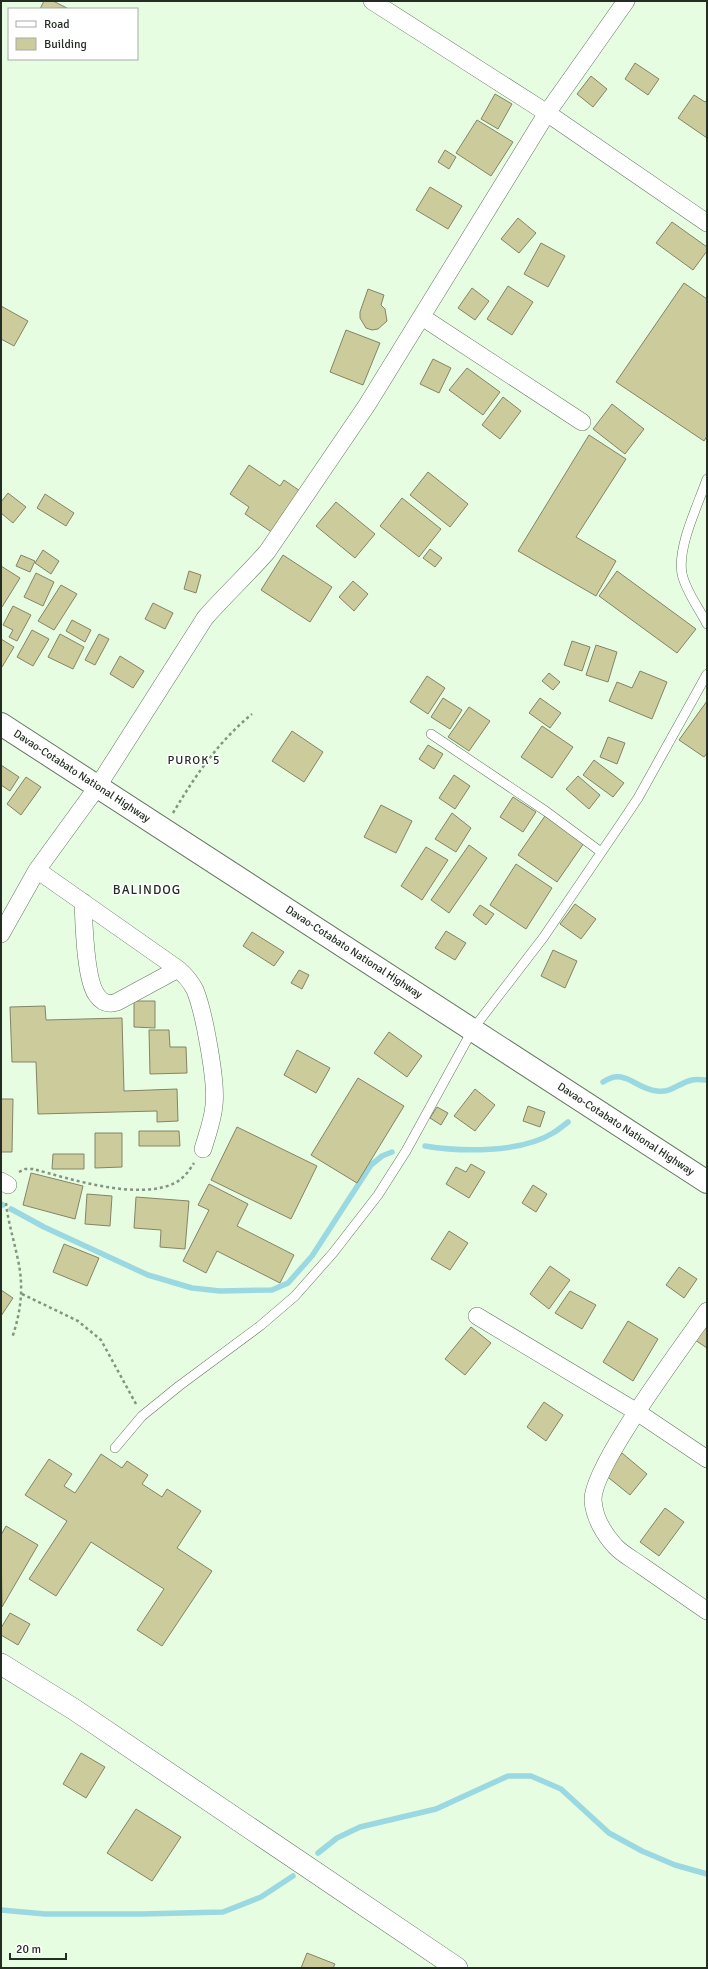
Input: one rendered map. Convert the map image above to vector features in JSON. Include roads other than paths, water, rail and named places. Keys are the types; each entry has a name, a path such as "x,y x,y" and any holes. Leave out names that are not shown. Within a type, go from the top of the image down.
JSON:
{"highway":[{"name":"Davao-Cotabato National Highway","path":"1,724 707,1182"}],"street":[{"path":"372,1 547,113 707,223"},
{"path":"1,934 37,870 98,786 205,618 221,599 249,573 289,522 367,405 547,113 626,1"},
{"path":"422,317 582,422"},
{"path":"37,870 178,969 192,985 200,1004 215,1086 211,1124 203,1150"},
{"path":"83,902 91,976 94,990 101,1000 109,1004 117,1002 178,969"},
{"path":"707,1311 637,1412 603,1468 597,1483 593,1500 597,1517 603,1530 616,1547 707,1611"},
{"path":"478,1316 637,1412 707,1460"},
{"path":"1,1664 75,1710 457,1968"}],"lane":[{"path":"707,479 692,520 681,562 682,575 707,624"},
{"path":"115,1448 142,1416 179,1386 260,1326 295,1296 333,1253 378,1195 406,1151 473,1029 544,938 638,798 707,674"},
{"path":"431,734 547,812 601,852"}],"waterway":[{"path":"603,1082 611,1078 618,1077 630,1080 642,1087 657,1091 667,1091 692,1080 707,1080"},
{"path":"425,1146 473,1150 508,1147 540,1140 568,1122"},
{"path":"11,1209 44,1227 148,1275 192,1288 220,1291 272,1290 288,1283 312,1256 371,1165 382,1156 392,1152"},
{"path":"318,1853 337,1838 360,1827 436,1809 508,1776 531,1776 561,1789 609,1833 642,1851 675,1865 707,1874"},
{"path":"1,1910 45,1914 223,1912 261,1897 293,1876"}],"district":[{"name":"PUROK 5","path":"194,760"},
{"name":"BALINDOG","path":"147,890"}]}
